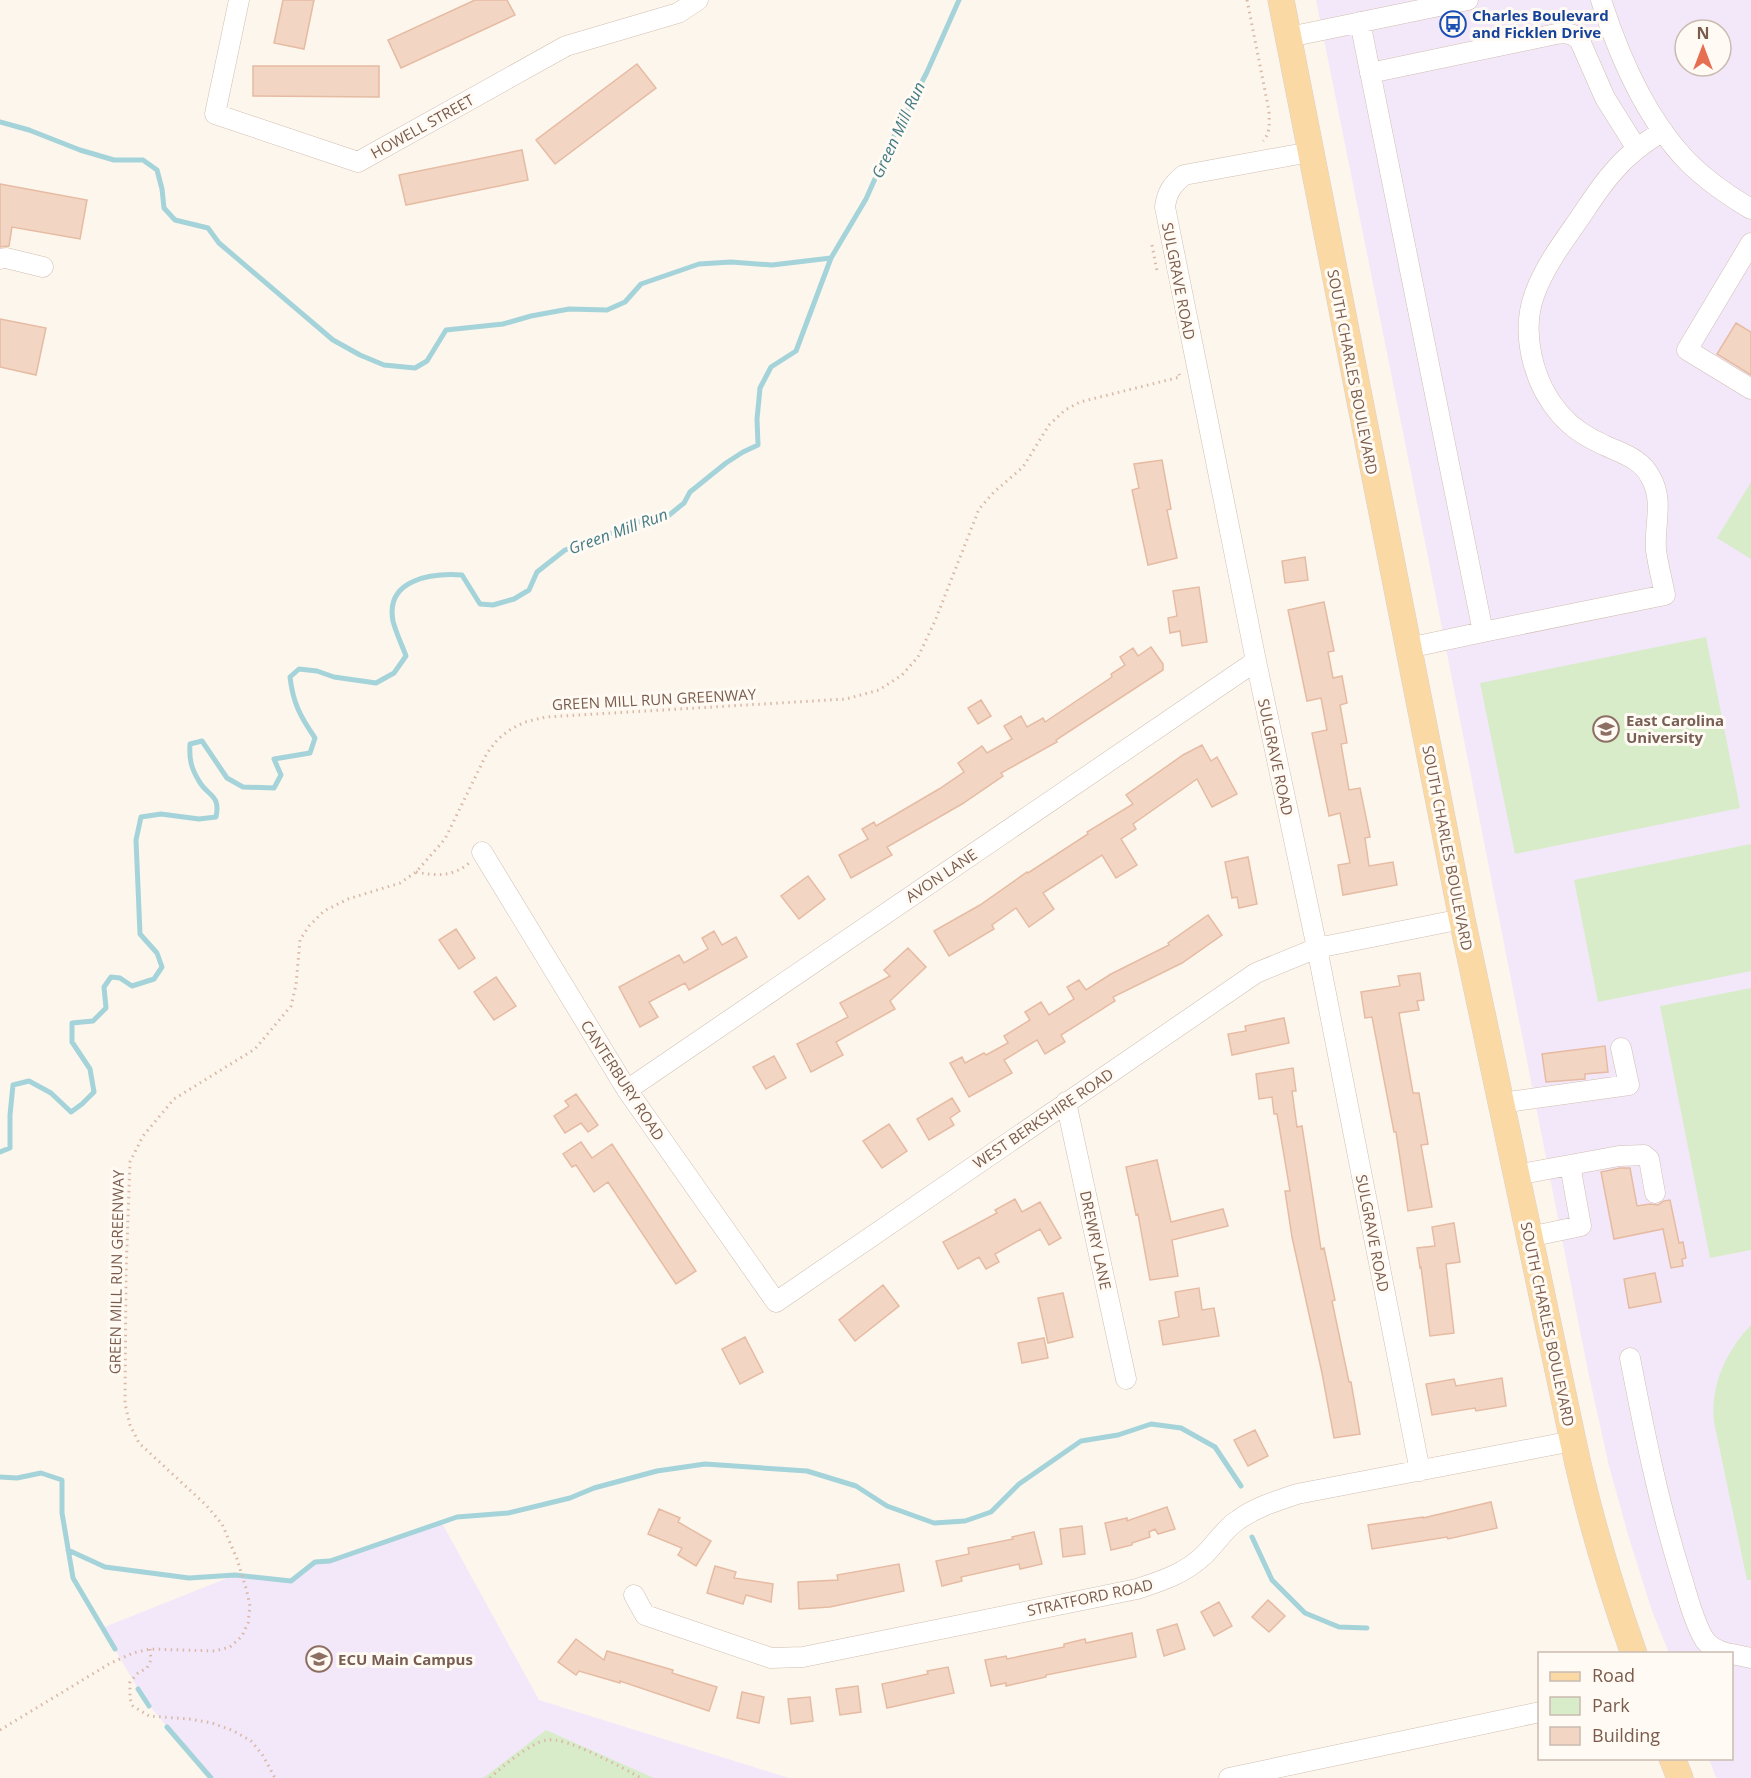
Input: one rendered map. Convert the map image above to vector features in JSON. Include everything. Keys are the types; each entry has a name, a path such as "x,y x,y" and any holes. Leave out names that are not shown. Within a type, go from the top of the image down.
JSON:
{"main road":[{"name":"SOUTH CHARLES BOULEVARD","path":"1281,0 1462,919 1529,1237 1592,1525 1634,1652"},
{"path":"1673,1760 1680,1778"}],"street":[{"name":"HOWELL STREET","path":"239,0 215,114 358,162 566,46 678,13 698,0"},
{"path":"1288,37 1468,0"},
{"path":"1601,0 1623,58 1663,131 1689,163 1724,192 1751,209"},
{"path":"1360,22 1483,632"},
{"path":"1370,73 1556,34 1570,34 1580,41 1605,98 1637,149"},
{"path":"1408,648 1665,595 1656,549 1657,494 1651,477 1637,460 1593,440 1560,414 1551,403 1540,381 1530,340 1532,302 1547,267 1609,177 1637,149 1663,131"},
{"name":"SULGRAVE ROAD","path":"1310,152 1184,175 1173,184 1165,207 1256,661 1317,948 1420,1470"},
{"path":"1751,243 1687,350 1751,389"},
{"path":"0,259 6,258 43,267"},
{"name":"AVON LANE","path":"627,1090 1256,661"},
{"name":"CANTERBURY ROAD","path":"482,852 627,1090 776,1302"},
{"name":"WEST BERKSHIRE ROAD","path":"776,1302 1256,973 1317,948 1462,919"},
{"path":"1501,1103 1629,1085 1621,1048"},
{"name":"DREWRY LANE","path":"1066,1102 1126,1379"},
{"path":"1516,1175 1619,1156 1644,1155 1649,1159 1655,1193"},
{"path":"1529,1237 1581,1226 1570,1165"},
{"path":"1630,1358 1661,1506 1692,1608 1703,1638 1708,1645 1724,1652"},
{"name":"STRATFORD ROAD","path":"634,1595 645,1615 771,1658 803,1657 1137,1589 1165,1580 1186,1569 1203,1557 1236,1521 1264,1505 1297,1494 1573,1441"},
{"path":"1733,1655 1751,1658"},
{"path":"1229,1778 1538,1712"}],"path":[{"path":"1247,0 1269,111 1268,136 1257,146"},
{"path":"1152,244 1159,276"},
{"name":"GREEN MILL RUN GREENWAY","path":"0,1730 109,1664 133,1653 150,1649 215,1651 230,1647 242,1635 248,1623 250,1606 246,1588 222,1524 206,1505 139,1443 130,1425 125,1404 130,1162 143,1136 174,1099 255,1049 291,1006 296,985 300,940 309,926 324,911 348,899 400,883 416,872 445,838 487,753 498,739 525,722 546,717 846,699 879,690 903,675 918,657 935,621 979,509 994,492 1023,467 1050,425 1065,410 1080,402 1180,377 1178,365"},
{"path":"416,872 433,876 460,871 482,852"},
{"path":"150,1649 151,1660 147,1668 138,1673 130,1682 130,1699 133,1706 149,1716 212,1723 234,1731 251,1741 262,1754 275,1778"},
{"path":"490,1778 532,1747 547,1740 560,1740 610,1761 640,1778"}],"shaded area":[{"name":"East Carolina University","path":"1316,0 1751,0 1751,1778 1716,1778 1709,1760 1733,1760 1733,1652 1669,1652 1652,1611 1609,1466 1588,1371"},
{"name":"ECU Main Campus","path":"442,1523 539,1700 789,1778 211,1778 146,1702 102,1628 235,1575 291,1581 315,1562 330,1561"}],"green space":[{"path":"1751,482 1751,559 1717,538"},
{"path":"1706,637 1740,808 1515,854 1480,683"},
{"path":"1751,844 1751,971 1598,1002 1574,880"},
{"path":"1751,988 1751,1250 1710,1258 1660,1006"},
{"path":"1751,1325 1751,1580 1747,1580 1713,1409 1717,1382 1727,1358"},
{"path":"546,1730 654,1778 483,1778"}],"building":[{"path":"283,0 314,0 304,49 274,43"},
{"path":"475,0 507,0 515,15 401,68 388,40"},
{"path":"637,64 656,88 555,164 536,140"},
{"path":"253,66 379,66 379,97 253,96"},
{"path":"522,150 528,180 406,205 399,175"},
{"path":"0,184 87,200 80,239 12,227 9,246 0,247"},
{"path":"0,319 46,328 36,375 0,367"},
{"path":"1736,323 1751,332 1751,375 1717,354"},
{"path":"1162,460 1171,509 1167,510 1177,558 1148,565 1132,490 1139,488 1134,464"},
{"path":"1305,557 1308,580 1285,583 1282,561"},
{"path":"1199,587 1207,642 1182,646 1180,631 1170,633 1168,618 1177,616 1173,591"},
{"path":"1324,602 1334,651 1328,652 1333,678 1342,676 1347,703 1340,705 1347,743 1341,744 1349,790 1360,788 1370,837 1365,838 1369,866 1393,862 1397,885 1343,895 1338,865 1350,863 1340,813 1329,816 1312,733 1327,730 1321,698 1307,701 1288,610"},
{"path":"1151,647 1163,664 1163,670 1056,740 1057,742 1001,773 1003,776 962,804 887,847 892,855 851,878 839,855 868,839 862,829 874,822 876,826 964,772 958,763 982,746 987,753 1012,739 1004,726 1021,716 1027,727 1043,718 1045,722 1112,677 1111,674 1125,665 1120,657 1133,648 1138,656"},
{"path":"981,700 991,716 978,724 968,708"},
{"path":"1202,745 1211,761 1217,757 1237,794 1212,807 1197,779 1133,824 1136,829 1121,839 1137,865 1116,878 1102,855 1043,893 1054,909 1029,927 1016,908 992,925 994,929 949,956 934,931 980,905 1088,834 1087,832 1133,804 1126,795 1183,755"},
{"path":"1248,857 1257,904 1239,908 1237,897 1232,898 1225,862"},
{"path":"808,876 825,899 799,919 781,896"},
{"path":"1208,915 1222,935 1182,963 1113,997 1115,1001 1061,1035 1065,1042 1045,1054 1037,1040 1004,1060 1012,1073 969,1097 950,1063 962,1057 965,1063 1008,1043 1004,1036 1030,1020 1025,1012 1041,1002 1049,1015 1074,999 1067,987 1079,980 1086,990 1111,974 1169,945 1168,943"},
{"path":"456,929 475,958 459,969 439,940"},
{"path":"714,931 722,945 736,937 747,957 689,990 685,983 649,1002 658,1017 640,1027 619,987 679,955 684,963 708,949 702,938"},
{"path":"908,948 926,967 890,1001 895,1009 836,1042 843,1055 811,1072 797,1044 848,1017 840,1003 890,976 884,970"},
{"path":"1420,973 1424,1000 1417,1001 1419,1010 1399,1013 1413,1093 1419,1093 1428,1144 1421,1145 1432,1207 1408,1211 1396,1132 1394,1132 1372,1017 1365,1018 1361,992 1400,986 1398,976"},
{"path":"496,977 516,1006 494,1020 474,992"},
{"path":"1284,1018 1289,1043 1232,1055 1228,1034 1246,1031 1245,1026"},
{"path":"1605,1046 1608,1072 1585,1074 1585,1079 1546,1082 1542,1054"},
{"path":"774,1056 786,1078 766,1089 753,1067"},
{"path":"1293,1068 1296,1091 1292,1091 1297,1127 1302,1126 1321,1249 1324,1248 1335,1300 1332,1301 1349,1382 1351,1382 1360,1434 1334,1438 1292,1237 1285,1191 1290,1191 1277,1114 1274,1114 1272,1097 1259,1099 1256,1074"},
{"path":"576,1094 598,1125 588,1132 581,1123 565,1133 554,1116 569,1106 565,1101"},
{"path":"952,1098 960,1111 950,1118 954,1125 929,1140 917,1119"},
{"path":"889,1124 907,1151 882,1168 863,1141"},
{"path":"581,1142 592,1158 612,1144 696,1271 676,1284 608,1182 594,1192 576,1165 572,1167 563,1154"},
{"path":"1157,1160 1171,1222 1223,1209 1228,1226 1172,1240 1178,1276 1150,1280 1138,1214 1136,1215 1126,1167"},
{"path":"1630,1168 1637,1206 1658,1205 1670,1200 1679,1243 1683,1242 1686,1258 1682,1259 1683,1266 1671,1268 1663,1229 1614,1239 1601,1172"},
{"path":"1015,1199 1022,1212 1040,1202 1061,1238 1049,1245 1040,1229 995,1254 999,1262 986,1269 979,1257 958,1269 943,1242 997,1213 995,1210"},
{"path":"1454,1223 1460,1262 1446,1264 1454,1333 1430,1336 1417,1248 1435,1246 1432,1227"},
{"path":"1655,1273 1661,1302 1629,1308 1624,1279"},
{"path":"883,1285 899,1306 855,1341 839,1320"},
{"path":"1199,1288 1202,1310 1214,1308 1219,1336 1163,1345 1159,1321 1179,1317 1175,1292"},
{"path":"1063,1293 1073,1337 1048,1343 1038,1298"},
{"path":"745,1337 763,1372 740,1384 722,1349"},
{"path":"1044,1338 1048,1358 1022,1363 1018,1343"},
{"path":"1502,1378 1506,1406 1432,1415 1426,1384 1454,1379 1456,1386"},
{"path":"1255,1430 1268,1456 1248,1466 1234,1440"},
{"path":"1491,1502 1497,1528 1448,1539 1447,1537 1372,1549 1368,1525 1423,1518"},
{"path":"1167,1507 1175,1529 1158,1534 1155,1529 1149,1532 1150,1537 1132,1543 1132,1545 1111,1550 1105,1523 1127,1518 1127,1521"},
{"path":"659,1509 680,1518 678,1522 711,1541 696,1566 678,1555 682,1548 648,1534"},
{"path":"1082,1526 1085,1554 1063,1557 1060,1529"},
{"path":"1034,1532 1042,1564 1020,1569 1019,1564 961,1577 962,1581 942,1586 936,1561 969,1554 968,1548 1013,1539 1012,1537"},
{"path":"899,1564 904,1591 830,1607 799,1609 798,1582 838,1580 837,1575"},
{"path":"715,1566 736,1572 734,1578 773,1584 771,1602 746,1595 743,1604 707,1593"},
{"path":"1268,1600 1285,1616 1269,1632 1252,1617"},
{"path":"1219,1602 1232,1626 1214,1636 1201,1612"},
{"path":"1177,1624 1185,1649 1164,1656 1157,1630"},
{"path":"1132,1633 1136,1657 1046,1675 1046,1677 1006,1686 1006,1683 991,1686 985,1660 1006,1656 1007,1659 1064,1647 1064,1644 1085,1639 1086,1643"},
{"path":"576,1639 604,1660 607,1651 673,1670 672,1673 717,1687 709,1711 620,1681 620,1683 579,1671 576,1675 558,1662"},
{"path":"948,1667 954,1693 887,1708 882,1684"},
{"path":"858,1686 861,1712 840,1715 836,1689"},
{"path":"742,1692 764,1697 759,1723 737,1718"},
{"path":"810,1697 813,1721 791,1724 788,1699"}],"waterway":[{"name":"Green Mill Run","path":"0,1152 10,1148 13,1085 29,1081 51,1093 71,1112 82,1104 94,1092 90,1069 72,1042 72,1023 93,1021 106,1008 104,987 111,977 120,978 132,986 154,979 162,967 157,953 140,934 136,840 141,817 161,814 199,819 216,817 215,799 202,786 192,768 190,744 202,741 227,778 243,787 274,788 281,775 274,759 310,753 315,738 298,709 290,677 299,669 376,683 394,673 406,656 393,621 392,607 403,587 437,575 462,575 480,604 493,605 514,599 529,590 537,572 565,550 651,517 668,516 684,503 690,492 726,463 758,445 757,419 760,388 771,367 796,351 831,258 866,199 959,0"},
{"name":"Green Mill Run","path":"0,122 114,160 143,160 157,170 164,208 175,220 208,228 219,243 333,340 384,365 415,368 427,361 446,330 503,324 569,309 607,310 625,302 641,284 699,264 731,262 772,265 831,258"},
{"path":"68,1550 105,1567 189,1578 235,1575 291,1581 315,1562 330,1561 457,1517 508,1513 570,1498 594,1488 657,1471 705,1464 807,1471 856,1486 887,1506 934,1523 965,1521 991,1512 1019,1484 1081,1441 1118,1435 1151,1424 1181,1428 1215,1447 1241,1486"},
{"path":"0,1477 17,1478 41,1473 62,1480 62,1513 73,1578 115,1649"},
{"path":"1252,1537 1272,1580 1305,1613 1339,1627 1367,1628"},
{"path":"138,1689 149,1706"},
{"path":"167,1727 211,1778"}],"place":[{"name":"Charles Boulevard and Ficklen Drive","path":"1453,24"},
{"name":"East Carolina University","path":"1606,729"},
{"name":"ECU Main Campus","path":"319,1659"}]}
